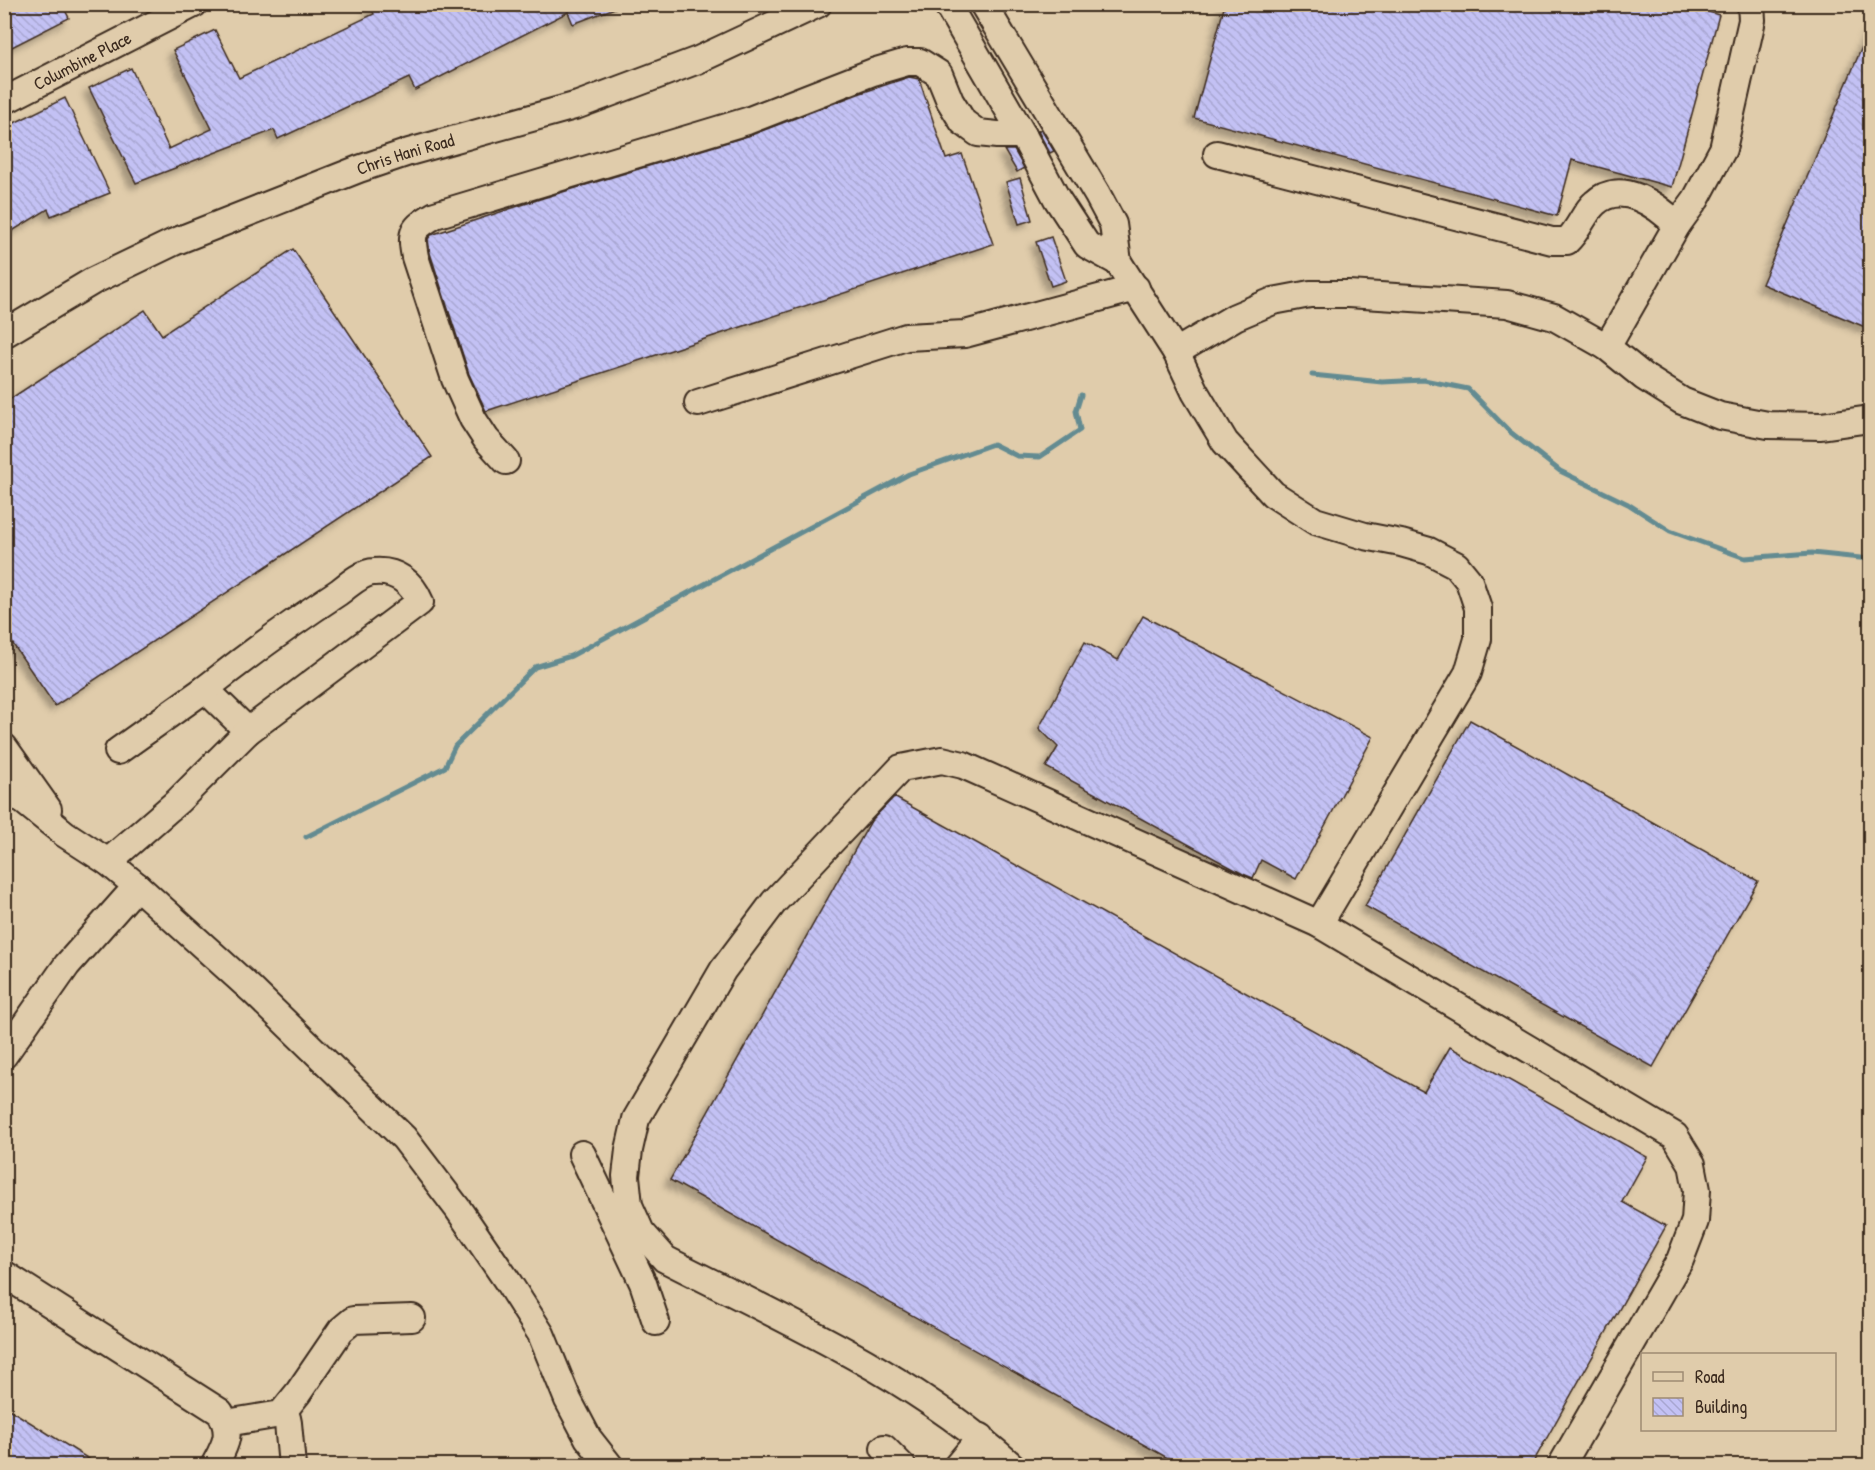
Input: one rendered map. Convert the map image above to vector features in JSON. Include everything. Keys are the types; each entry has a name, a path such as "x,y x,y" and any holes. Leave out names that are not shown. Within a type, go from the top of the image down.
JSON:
{"street":[{"name":"Columbine Place","path":"4,101 194,4"},
{"name":"Chris Hani Road","path":"4,334 93,281 174,242 276,201 399,156 578,105 698,60 818,4"},
{"path":"947,4 1023,135 1057,199 1088,245 1118,262 1136,288 1176,352 1195,392 1225,442 1273,494 1315,521 1365,536 1430,551 1456,565 1469,581 1478,608 1478,639 1468,673 1319,924"},
{"path":"983,4 1113,224 1118,262"},
{"path":"1607,346 1677,225 1696,199 1723,149 1752,20 1751,4"},
{"path":"506,461 486,439 473,419 455,379 415,257 412,240 416,227 435,215 747,121 873,72 907,62 920,62 939,74 950,101 963,122 978,133 1023,135"},
{"path":"1217,154 1552,241 1567,241 1576,232 1594,203 1611,193 1633,195 1661,209 1677,225"},
{"path":"698,403 906,337 964,334 1136,288"},
{"path":"1176,352 1235,317 1273,301 1310,294 1348,294 1507,304 1554,317 1607,346 1644,377 1682,401 1720,416 1768,425 1821,426 1870,419"},
{"path":"108,862 178,801 248,731 420,602 415,590 404,579 392,574 373,571 354,581 118,751"},
{"path":"205,689 248,731"},
{"path":"4,747 65,834"},
{"path":"1012,1466 981,1437 862,1359 665,1258 641,1232 629,1205 626,1176 636,1119 723,970 774,902 901,768 942,760 963,765 1319,924 1675,1136 1692,1164 1697,1190 1695,1221 1680,1260 1561,1466"},
{"path":"4,785 65,834 108,862 137,886 252,990 404,1138 458,1209 541,1334 568,1400 588,1438 610,1466"},
{"path":"4,1055 67,965 137,886"},
{"path":"582,1154 643,1283 656,1322"},
{"path":"4,1274 220,1412 226,1423 226,1442 214,1466"},
{"path":"226,1423 281,1413 298,1393 341,1330 353,1320 412,1318"},
{"path":"281,1413 287,1418 292,1466"},
{"path":"957,1466 981,1437"},
{"path":"884,1448 902,1466"}],"building":[{"path":"4,4 62,4 69,18 4,51"},
{"path":"369,4 620,6 573,24 568,12 415,90 409,78 278,139 274,130 136,183 89,88 131,68 169,149 212,129 173,50 215,30 239,78 374,14"},
{"path":"1225,4 1682,4 1719,15 1672,187 1572,160 1557,216 1194,118"},
{"path":"1870,28 1870,329 1762,284"},
{"path":"909,77 919,79 946,159 962,154 993,244 486,411 469,374 430,253 428,239 431,235 543,198 751,135"},
{"path":"65,98 110,193 51,216 48,209 9,233 4,226 4,128"},
{"path":"1041,129 1054,151 1050,153 1038,131"},
{"path":"1004,150 1014,150 1024,168 1017,172"},
{"path":"1020,178 1032,220 1019,224 1006,182"},
{"path":"1051,237 1066,281 1051,286 1036,242"},
{"path":"293,249 432,457 55,706 4,631 4,403 145,310 162,335"},
{"path":"1143,616 1373,737 1296,879 1261,860 1253,878 1243,874 1046,767 1058,747 1039,728 1085,642 1118,660"},
{"path":"1470,720 1758,881 1653,1067 1365,906"},
{"path":"894,797 1424,1092 1450,1047 1647,1157 1622,1202 1666,1226 1531,1466 1182,1466 670,1180 871,821"},
{"path":"4,1406 100,1466 4,1466"}],"waterway":[{"path":"1312,375 1382,382 1424,380 1468,389 1509,431 1560,471 1628,504 1670,531 1745,558 1812,553 1870,559"},
{"path":"306,837 445,767 455,746 535,667 571,656 909,474 993,444 1017,456 1040,457 1080,430 1076,411 1081,395"}]}
